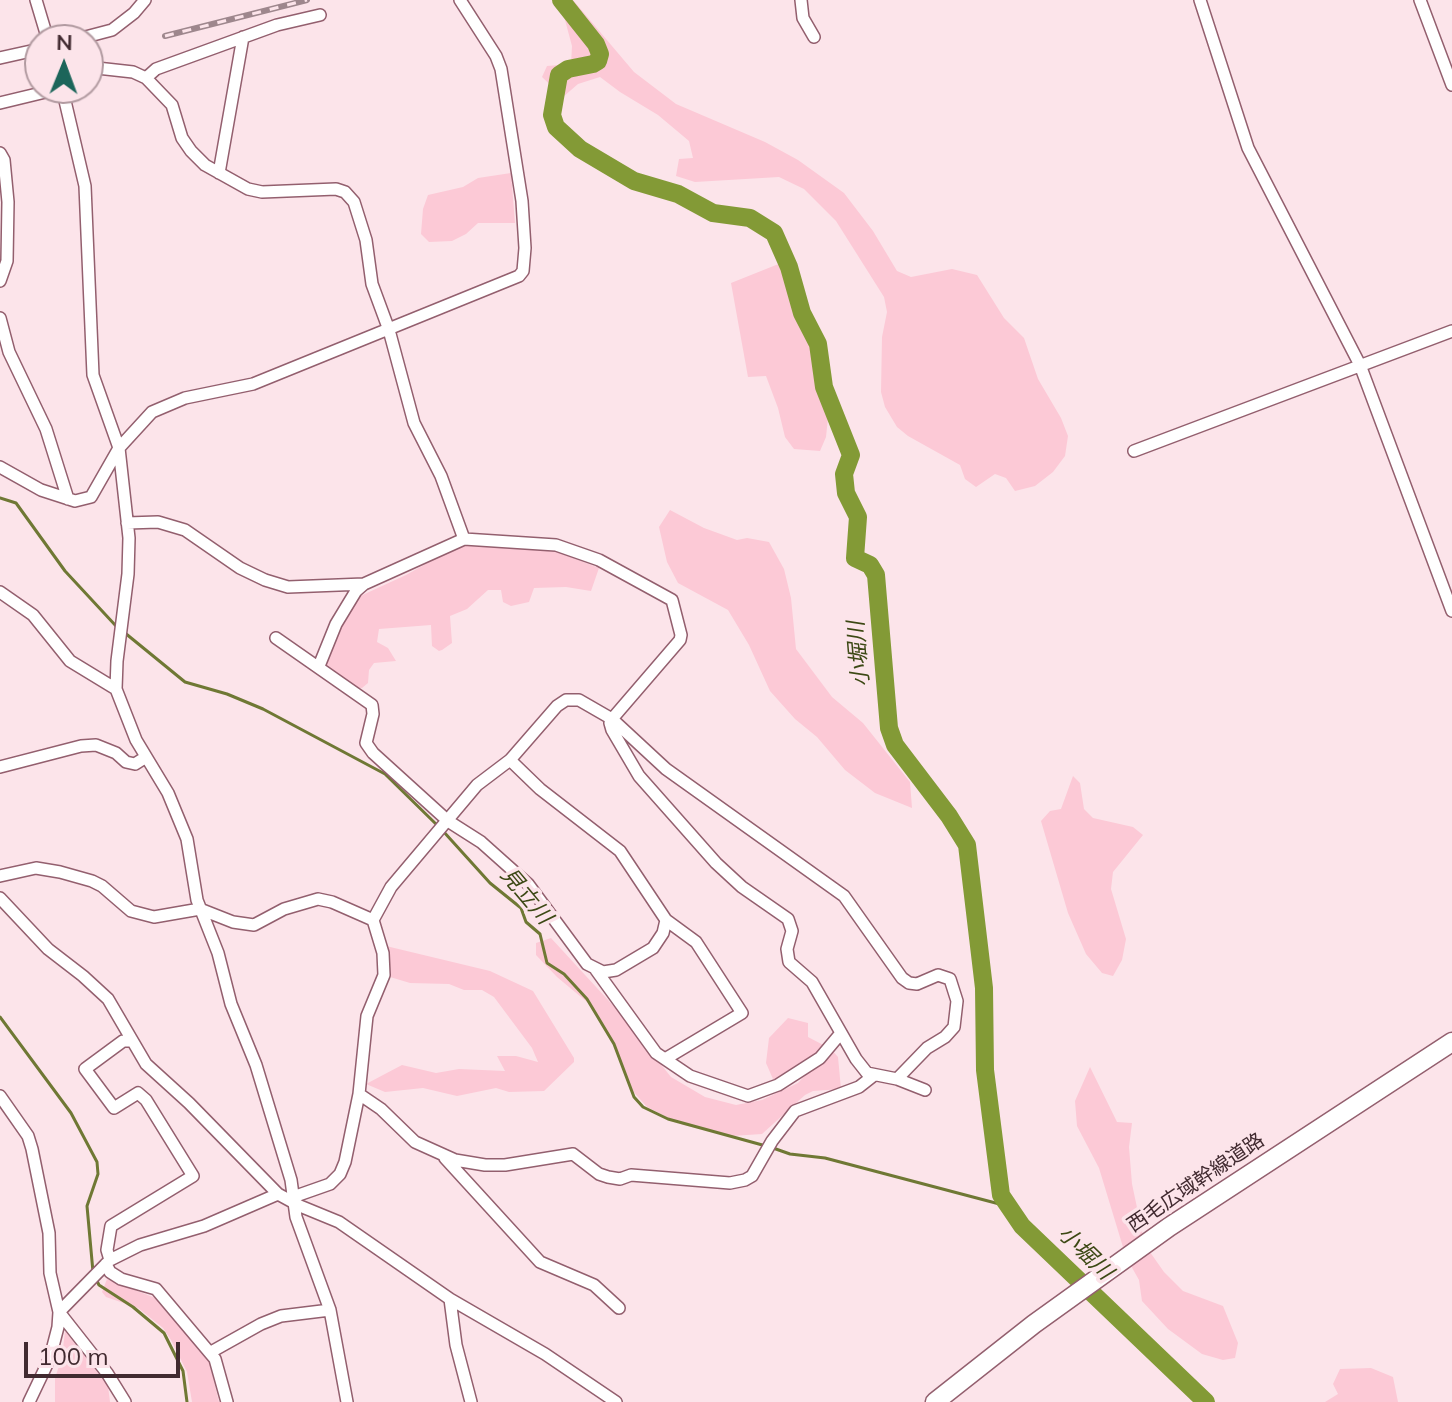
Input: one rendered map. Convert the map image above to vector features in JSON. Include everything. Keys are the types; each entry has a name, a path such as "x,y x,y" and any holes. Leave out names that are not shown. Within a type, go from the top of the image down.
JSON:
{"main road":[{"name":"西毛広域幹線道路","path":"935,1402 1034,1324 1169,1227 1452,1042"}],"street":[{"path":"36,0 43,24"},
{"path":"104,32 112,30 134,13 145,0"},
{"path":"0,467 41,490 68,499 75,501 91,497 119,448 152,412 168,404 253,384 509,281 523,271 522,201 501,69 460,0"},
{"path":"801,0 803,18 814,37"},
{"path":"1200,0 1248,148 1360,365 1452,611"},
{"path":"1420,0 1452,85"},
{"path":"146,78 156,69 243,37 320,15"},
{"path":"219,173 243,37"},
{"path":"0,58 24,53"},
{"path":"104,69 133,72 146,78 172,105 182,138 191,151 219,173 248,189 262,192 336,189 345,192 354,202 361,219 372,284 389,330 414,423 441,476 464,539"},
{"path":"0,103 24,97"},
{"path":"66,104 85,186 93,375 119,448 130,555 116,689 146,757 168,793 187,839 200,909 218,953 231,1004 256,1065 291,1180 296,1217 330,1310 347,1402"},
{"path":"0,153 4,160 8,202 7,261 0,281"},
{"path":"0,318 9,352 46,429 68,499"},
{"path":"1134,451 1452,331"},
{"path":"127,523 158,522 185,530 240,568 288,587 364,584"},
{"path":"319,666 336,624 356,591 364,584 464,539 556,545 599,560 672,600 680,640 612,719 612,730 639,776 729,877 788,919 792,931 787,949 789,962 812,982 867,1073 897,1079 925,1090"},
{"path":"0,592 33,615 70,661 116,689"},
{"path":"276,638 372,705 373,714 366,737 369,748 443,826 481,842 528,884 587,964 603,972 616,970 653,948 663,933 666,920"},
{"path":"293,1200 330,1184 340,1174 345,1162 359,1094 367,1016 384,975 383,953 373,920 391,887 477,785 510,760 562,701 579,700 612,719 666,769 844,896 902,978 917,984 938,975 950,979 957,1001 954,1027 927,1048 897,1079"},
{"path":"0,767 81,746 96,745 135,764 146,757"},
{"path":"510,760 540,789 620,851 666,920 696,942 742,1013 665,1059"},
{"path":"0,876 36,868 70,875 102,886 131,911 141,915 165,916 200,909 233,922 254,925 284,909 318,899 373,920"},
{"path":"0,898 48,949 108,999 146,1064 278,1194 339,1222 450,1299 545,1354 616,1402"},
{"path":"596,969 656,1053 690,1076 748,1096 778,1085 820,1058 841,1033"},
{"path":"132,1041 123,1041 85,1069 114,1108 138,1093 146,1100 193,1176 111,1226 107,1250 110,1272 121,1279 156,1289 211,1352 219,1367 227,1402"},
{"path":"359,1094 381,1109 415,1142 445,1157 495,1165 573,1154 599,1174 608,1177 620,1179 631,1175 730,1183 752,1176 772,1141 795,1111 859,1087 873,1076"},
{"path":"0,1096 28,1136 32,1149 49,1233 53,1293 59,1312 107,1373 125,1402"},
{"path":"445,1157 540,1262 594,1285 619,1308"},
{"path":"29,1402 46,1372 59,1312 108,1262 140,1245 204,1226 278,1194"},
{"path":"450,1299 456,1345 471,1402"},
{"path":"211,1352 281,1316 330,1310"}],"shaded area":[{"path":"555,0 573,0 634,72 676,104 765,142 798,160 844,193 873,231 897,271 911,277 952,269 977,275 1004,318 1024,338 1038,379 1068,436 1065,456 1053,472 1035,486 1015,491 1006,478 995,474 976,487 965,479 960,465 897,427 885,407 881,392 882,337 887,312 884,297 836,221 804,189 779,177 695,182 676,176 679,159 693,158 689,141 658,115 600,77 578,84 563,97 542,77 547,66 571,64 572,46 565,20"},
{"path":"511,173 515,223 478,223 452,241 429,242 421,234 423,209 428,195 463,187 478,178"},
{"path":"781,263 796,313 811,344 828,418 826,437 820,451 794,449 785,437 766,376 748,377 731,283"},
{"path":"670,510 704,528 737,540 747,538 769,542 784,569 791,598 796,649 832,697 863,723 910,782 912,808 875,793 845,770 817,737 795,719 770,691 749,645 728,610 678,583 667,562 659,527"},
{"path":"463,543 553,550 599,568 591,591 566,587 534,588 529,602 511,606 503,602 501,590 488,590 467,609 450,616 452,643 439,651 432,646 431,625 379,629 377,642 388,648 396,661 374,663 369,670 368,683 362,688 354,688 327,669 327,652 356,598 406,575"},
{"path":"1073,776 1080,783 1084,809 1093,818 1133,827 1143,835 1113,872 1111,889 1126,939 1122,960 1113,976 1102,973 1086,954 1068,913 1041,821 1050,811 1061,809"},
{"path":"551,938 620,1013 671,1077 705,1097 736,1105 762,1100 798,1083 810,1070 791,1078 773,1079 766,1063 769,1038 788,1018 808,1023 808,1037 831,1049 838,1057 841,1089 813,1091 805,1095 762,1134 732,1136 683,1125 647,1107 630,1088 616,1049 593,1007 536,955 536,943"},
{"path":"386,946 490,971 533,991 574,1062 544,1091 509,1092 496,1088 457,1096 423,1088 385,1092 366,1084 402,1065 436,1073 459,1069 505,1071 497,1056 516,1056 538,1062 532,1048 494,997 482,990 464,990 449,984 410,983 390,977"},
{"path":"1090,1067 1117,1122 1132,1123 1129,1147 1132,1184 1145,1245 1164,1272 1183,1291 1223,1306 1238,1343 1235,1358 1223,1360 1202,1354 1168,1329 1142,1301 1139,1280 1126,1257 1099,1168 1077,1126 1075,1101"},
{"path":"107,1279 168,1303 199,1351 207,1353 219,1402 192,1402 187,1372 163,1328 138,1308 106,1297 102,1292"},
{"path":"65,1331 108,1386 110,1402 55,1402 55,1378 62,1357"},
{"path":"1371,1368 1393,1377 1398,1402 1325,1402 1338,1394 1333,1384 1340,1369"}],"waterway":[{"name":"小堀川","path":"561,0 596,44 600,54 593,64 568,69 559,75 552,115 556,127 580,149 634,181 678,194 713,213 750,218 774,233 789,267 802,313 818,344 824,387 851,455 844,474 846,493 858,517 855,558 870,565 876,575 889,728 895,745 967,845 984,988 985,1070 1001,1195 1022,1226 1206,1402"},
{"name":"見立川","path":"0,498 16,503 65,571 116,626"},
{"name":"見立川","path":"125,633 185,682 263,709 385,774 438,826"},
{"name":"見立川","path":"443,831 490,883 521,908 526,922 540,934 547,963 564,974 587,999 614,1044 634,1097 643,1107 668,1119 766,1146"},
{"path":"0,1017 71,1113 97,1162 98,1174 87,1206 93,1272"},
{"name":"見立川","path":"773,1148 790,1154 825,1158 1007,1206"},
{"path":"96,1279 99,1285 133,1307 164,1333 183,1371 187,1402"}],"railway":[{"path":"165,36 307,0"}]}
